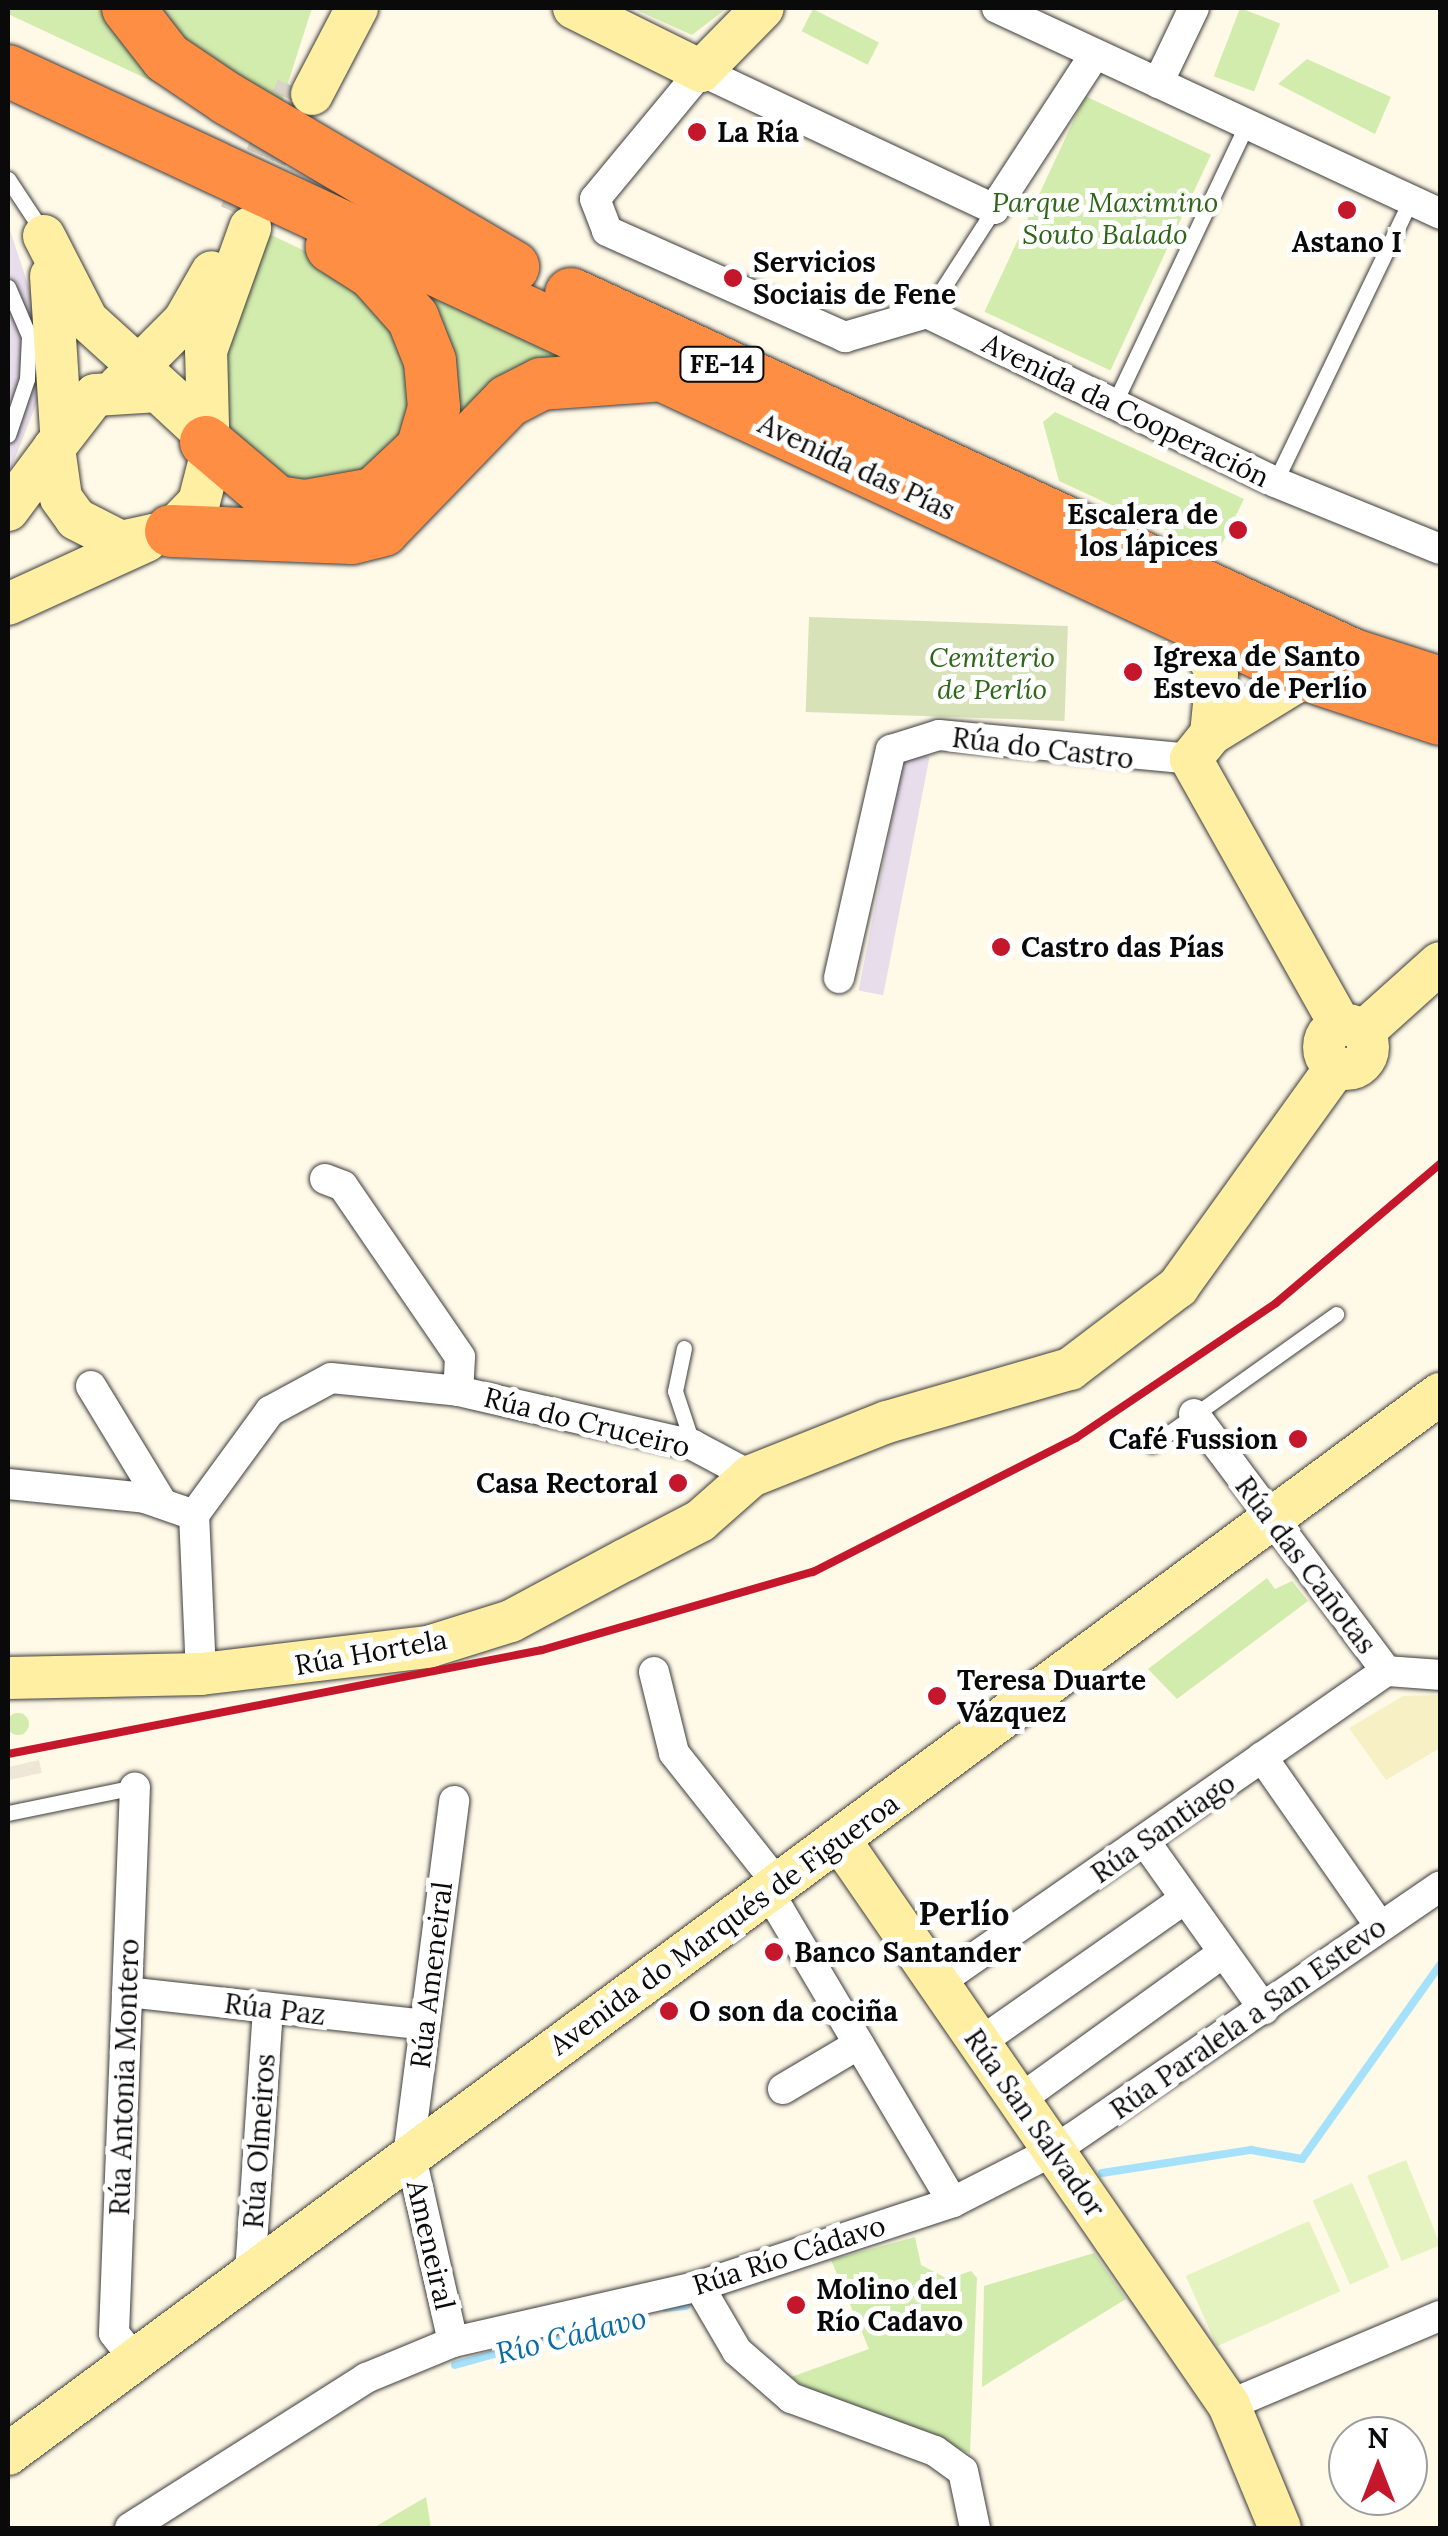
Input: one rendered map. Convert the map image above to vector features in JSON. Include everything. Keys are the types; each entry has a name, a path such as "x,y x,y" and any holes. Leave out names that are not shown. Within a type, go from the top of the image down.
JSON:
{"highway":[{"path":"128,8 167,58 228,100 513,267"},
{"name":"Avenida das Pías","path":"8,35 1353,655 1440,683"},
{"name":"Avenida das Pías","path":"8,71 241,210 659,376 1307,675 1440,719"},
{"path":"195,425 278,502 334,507 401,474 422,449 434,408 430,361 412,318 373,273 241,210"},
{"path":"159,536 352,538 383,530 508,401 541,384 659,376"}],"street":[{"path":"325,8 304,91 357,8"},
{"path":"574,8 994,209 1094,54"},
{"path":"763,8 701,71 595,200 606,231 845,337 927,313"},
{"path":"997,8 1440,214"},
{"path":"1158,83 1194,8"},
{"path":"8,510 57,439 95,395 129,377 184,321 241,210"},
{"path":"8,604 159,536 199,502 195,425 206,351 241,210"},
{"path":"44,236 87,320 129,377 195,425"},
{"path":"44,236 60,498 76,519 108,538 159,536"},
{"name":"Avenida da Cooperación","path":"927,313 1275,482 1440,548"},
{"path":"1192,623 1217,674 1201,746 1351,1028"},
{"path":"1201,746 1307,675"},
{"name":"Rúa do Castro","path":"840,978 891,750 939,735 1201,746"},
{"path":"751,1476 887,1422 1027,1385 1107,1346 1178,1288 1336,1067 1323,1048 1440,962"},
{"path":"325,1179 343,1186 460,1358 458,1391"},
{"name":"Rúa do Cruceiro","path":"194,1515 270,1412 330,1378 458,1391 693,1445 751,1476"},
{"path":"91,1386 161,1501"},
{"name":"Avenida do Marqués de Figueroa","path":"8,2454 409,2149 776,1892 1269,1517 1440,1394"},
{"name":"Rúa das Cañotas","path":"1194,1414 1386,1671 1440,1675"},
{"name":"Rúa Hortela","path":"8,1678 200,1674 356,1660 511,1621 700,1520 751,1476"},
{"path":"8,1484 161,1501 194,1515 200,1674"},
{"name":"Rúa Santiago","path":"938,1983 1146,1843 1386,1671"},
{"path":"654,1672 674,1753 776,1892 859,2044 953,2202"},
{"path":"1262,1758 1380,1926"},
{"name":"Rúa Antonia Montero","path":"135,1786 114,2334 135,2360"},
{"name":"Rúa Ameneiral","path":"409,2149 454,1801"},
{"name":"Rúa San Salvador","path":"841,1842 1229,2405 1280,2528"},
{"path":"1146,1843 1264,2008"},
{"name":"Rúa Paralela a San Estevo","path":"1055,2150 1440,1886"},
{"path":"979,2043 1185,1900"},
{"path":"1019,2100 1223,1953"},
{"name":"Rúa Paz","path":"126,1992 424,2025"},
{"name":"Rúa Olmeiros","path":"250,2273 268,2008"},
{"path":"783,2089 859,2044"},
{"name":"Ameneiral","path":"409,2149 454,2342"},
{"name":"Rúa Río Cádavo","path":"130,2528 366,2378 454,2342 699,2286 953,2202 1055,2150"},
{"path":"699,2286 737,2352 791,2398 936,2450 963,2471 975,2528"},
{"path":"1229,2405 1440,2316"}],"lane":[{"path":"1114,404 1247,124"},
{"path":"8,179 44,236"},
{"path":"1275,482 1411,200"},
{"path":"927,313 994,209"},
{"path":"8,287 29,336 28,379 8,434"},
{"path":"1152,1445 1336,1314"},
{"path":"684,1348 676,1391 693,1445"},
{"path":"8,1813 135,1786"}],"shaded area":[{"path":"8,224 53,361 8,476"},
{"path":"905,752 930,757 883,995 859,991"},
{"path":"1440,1695 1440,1748 1386,1780 1349,1728 1403,1696"},
{"path":"39,1760 42,1773 11,1780 8,1767"}],"green space":[{"path":"8,8 109,8 205,106 8,14"},
{"path":"143,8 312,8 278,114"},
{"path":"632,8 727,8 692,35"},
{"path":"1240,8 1280,23 1254,92 1214,76"},
{"path":"813,9 879,43 868,65 802,31"},
{"path":"1307,59 1391,97 1375,134 1278,84"},
{"name":"Parque Maximino Souto Balado","path":"1085,96 1211,155 1110,370 984,312"},
{"path":"261,230 311,254 393,324 417,405 376,476 298,493 230,440 217,398 232,290"},
{"path":"398,272 578,357 465,416 450,408"},
{"path":"1055,412 1244,499 1217,554 1059,481 1043,422"},
{"name":"Cemiterio de Perlío","path":"809,617 1068,626 1065,721 806,712"},
{"path":"1267,1578 1275,1589 1292,1581 1308,1601 1177,1699 1148,1669"},
{"path":"18,1713 26,1716 26,1732 18,1735 10,1732 7,1724 10,1716"},
{"path":"1406,2160 1440,2245 1402,2261 1367,2176"},
{"path":"1352,2183 1389,2267 1350,2285 1313,2200"},
{"path":"1309,2221 1340,2291 1217,2346 1186,2276"},
{"path":"915,2237 921,2265 948,2279 971,2271 977,2278 970,2453 829,2405 791,2377 869,2349 831,2260"},
{"path":"1094,2253 1126,2299 982,2387 984,2286"},
{"path":"426,2497 431,2528 373,2528"}],"waterway":[{"name":"Río Cádavo","path":"1102,2173 1251,2150 1302,2159 1440,1965"},
{"name":"Río Cádavo","path":"666,2308 686,2306"},
{"name":"Río Cádavo","path":"455,2365 604,2323"}],"tunnel":[{"path":"240,215 297,88"}],"railway":[{"path":"8,1754 542,1650 813,1572 1076,1438 1276,1303 1440,1164"}],"place":[{"name":"La Ría","path":"697,132"},
{"name":"Astano I","path":"1347,210"},
{"name":"Servicios Sociais de Fene","path":"733,278"},
{"name":"Escalera de los lápices","path":"1238,530"},
{"name":"Igrexa de Santo Estevo de Perlío","path":"1133,672"},
{"name":"Castro das Pías","path":"1001,947"},
{"name":"Café Fussion","path":"1298,1439"},
{"name":"Casa Rectoral","path":"678,1483"},
{"name":"Teresa Duarte Vázquez","path":"937,1696"},
{"name":"Banco Santander","path":"774,1952"},
{"name":"O son da cociña","path":"669,2011"},
{"name":"Molino del Río Cadavo","path":"796,2305"}],"district":[{"name":"Perlío","path":"964,1914"}]}
